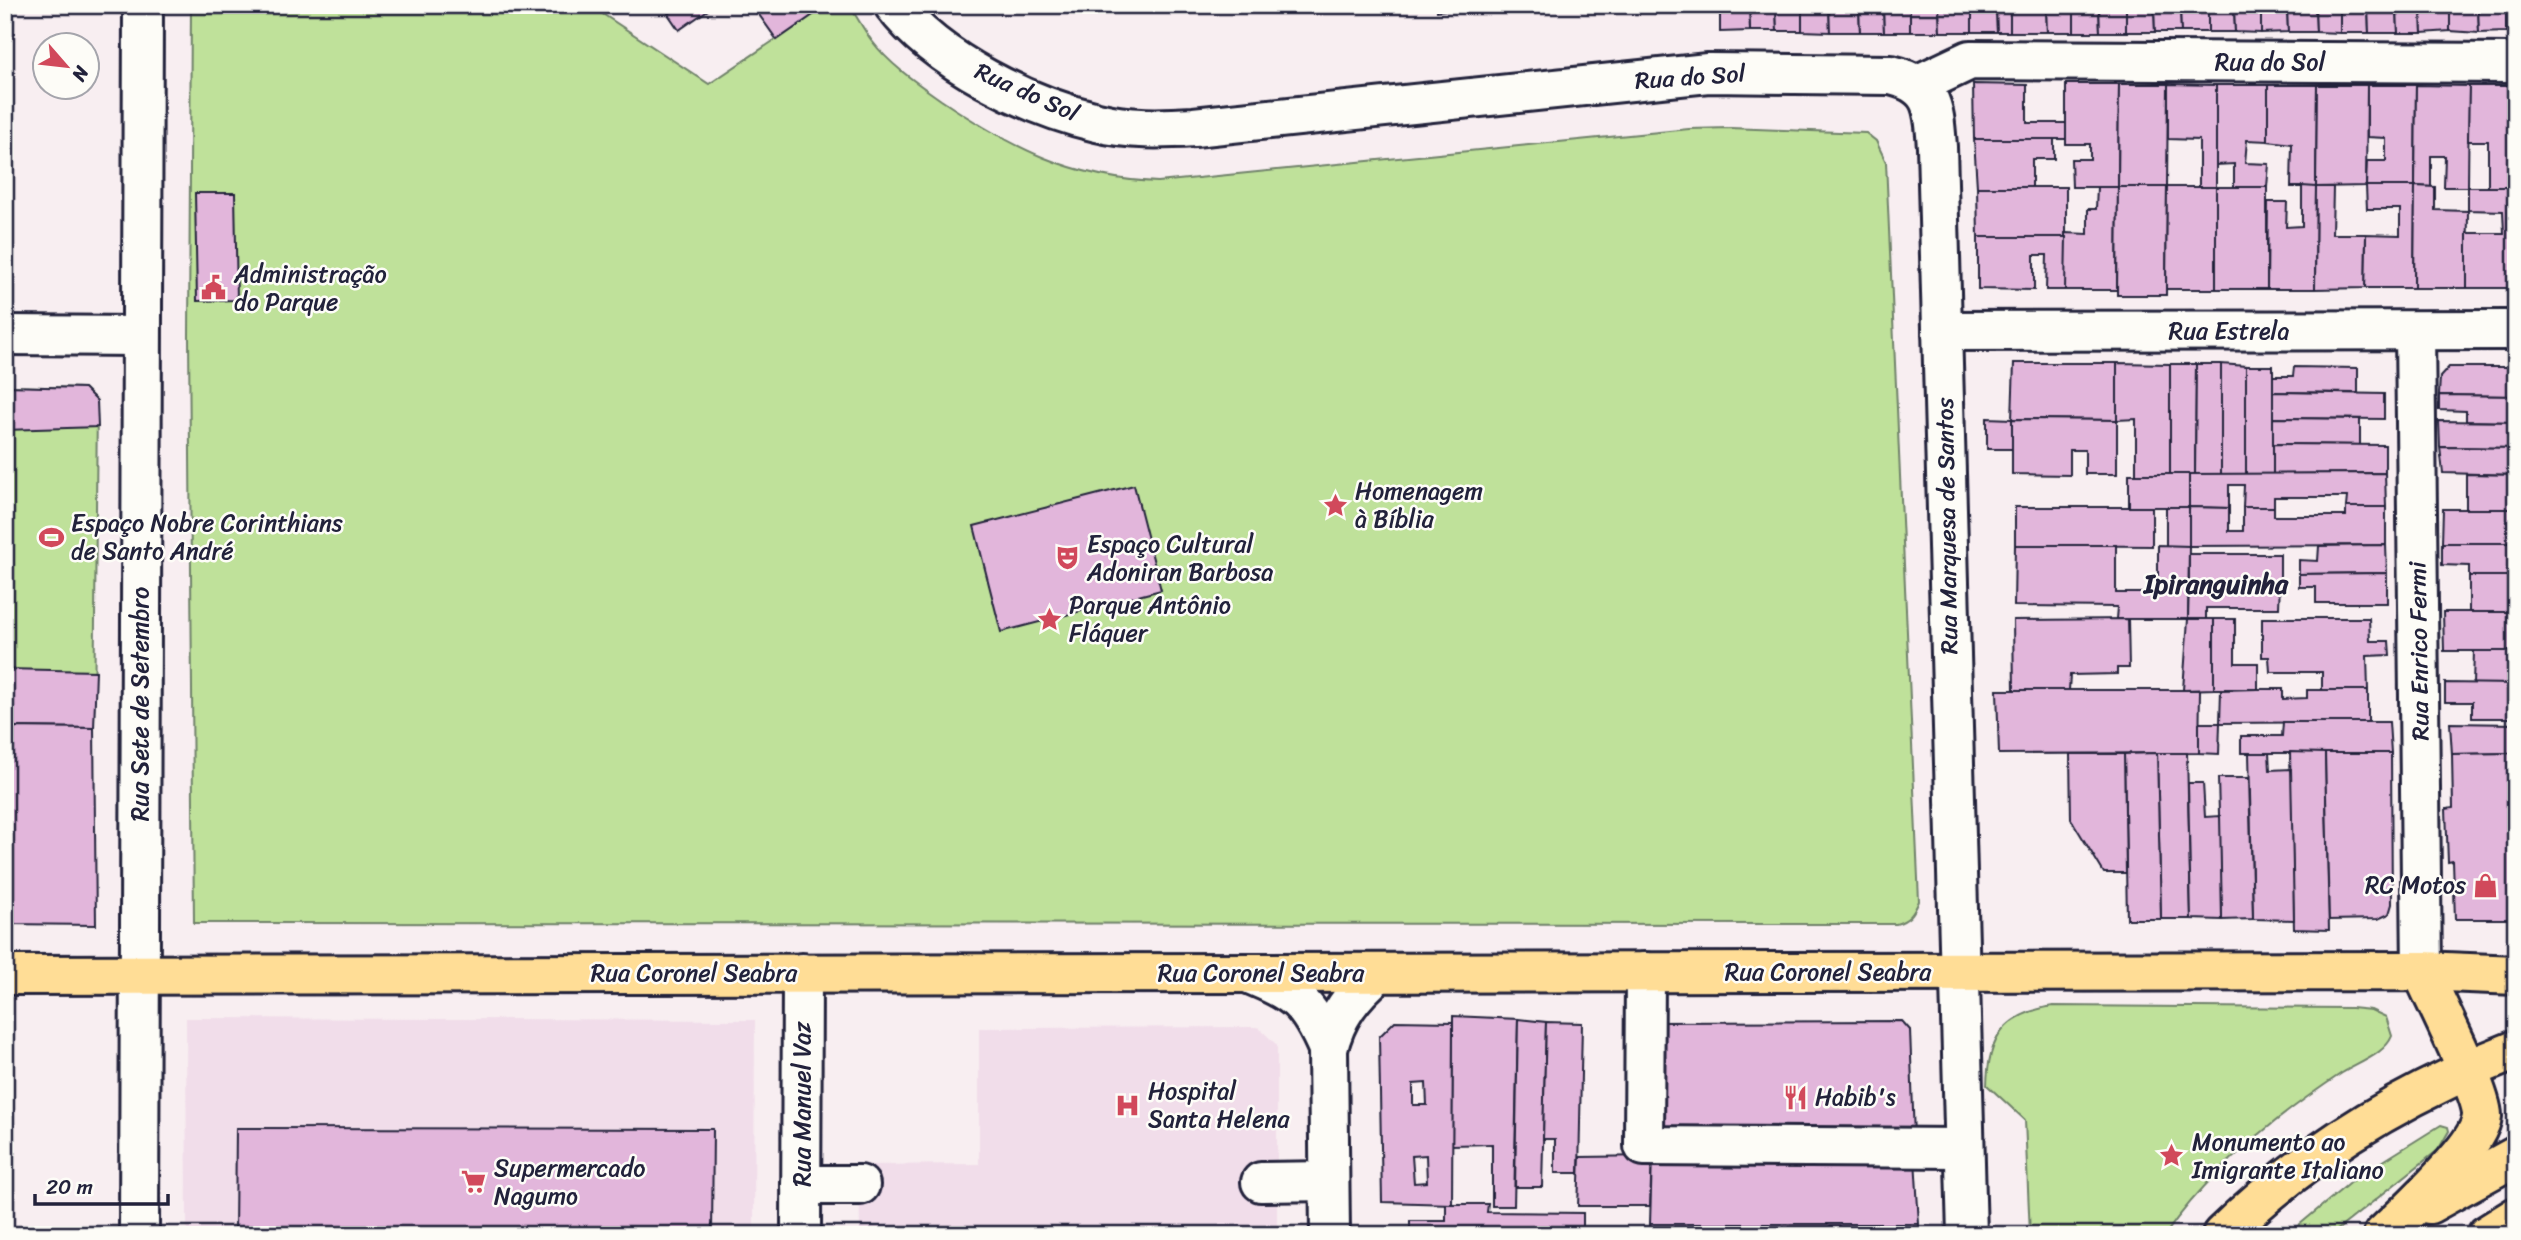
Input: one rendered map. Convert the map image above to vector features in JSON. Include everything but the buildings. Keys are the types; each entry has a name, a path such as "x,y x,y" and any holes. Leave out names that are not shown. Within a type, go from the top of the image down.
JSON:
{"main road":[{"name":"Rua Coronel Seabra","path":"5,975 2422,971 2516,975"},
{"path":"2390,1228 2464,1150 2480,1126 2482,1113 2466,1069 2422,971"},
{"path":"2222,1235 2261,1196 2360,1127 2466,1069 2516,1050"},
{"path":"2390,1228 2516,1156"},
{"path":"2487,1235 2516,1217"}],"street":[{"name":"Rua Sete de Setembro","path":"139,1235 143,5"},
{"name":"Rua do Sol","path":"894,5 935,46 996,82 1071,114 1127,127 1194,127 1708,73 1891,75 1919,84 1970,60 2516,63"},
{"name":"Rua Marquesa de Santos","path":"1919,84 1926,92 1934,118 1967,1235"},
{"name":"Rua Estrela","path":"1942,331 2516,330"},
{"name":"Rua Enrico Fermi","path":"2415,331 2422,971"},
{"path":"5,335 141,336"},
{"path":"1247,972 1276,985 1303,1003 1314,1017 1328,1049"},
{"path":"1645,972 1644,1146 1964,1148"},
{"name":"Rua Manuel Vaz","path":"801,1235 802,973"},
{"path":"1330,1235 1328,1049 1334,1026 1346,1004 1378,973"},
{"path":"1261,1182 1329,1181"},
{"path":"801,1185 860,1185"}],"shaded area":[{"path":"186,1018 755,1020 754,1235 187,1235"},
{"name":"Hospital Santa Helena","path":"1258,1027 1277,1045 1277,1235 860,1235 859,1165 979,1164 979,1028"}],"green space":[{"name":"Parque Antônio Fláquer","path":"191,5 589,5 709,84 827,5 849,5 872,41 895,66 967,117 1044,158 1098,175 1127,180 1158,182 1689,129 1866,133 1876,141 1886,162 1919,901 1915,910 1907,919 1896,924 194,923 189,336"},
{"name":"Espaço Nobre Corinthians de Santo André","path":"5,386 84,388 97,401 94,728 5,727"},
{"path":"2053,1006 2351,1008 2371,1010 2386,1017 2392,1036 2377,1053 2318,1090 2246,1146 2202,1188 2165,1235 2030,1235 2025,1120 1987,1085 1988,1068 2002,1030 2023,1015"},
{"path":"2441,1125 2448,1127 2449,1131 2438,1150 2331,1235 2287,1235 2353,1180"}],"place":[{"name":"Administração do Parque","path":"214,288"},
{"name":"Homenagem à Bíblia","path":"1335,505"},
{"name":"Espaço Nobre Corinthians de Santo André","path":"51,537"},
{"name":"Espaço Cultural Adoniran Barbosa","path":"1067,558"},
{"name":"Parque Antônio Fláquer","path":"1049,619"},
{"name":"RC Motos","path":"2486,885"},
{"name":"Habib's","path":"1795,1097"},
{"name":"Hospital Santa Helena","path":"1128,1105"},
{"name":"Monumento ao Imigrante Italiano","path":"2172,1156"},
{"name":"Supermercado Nagumo","path":"474,1182"}],"district":[{"name":"Ipiranguinha","path":"2216,584"}]}
